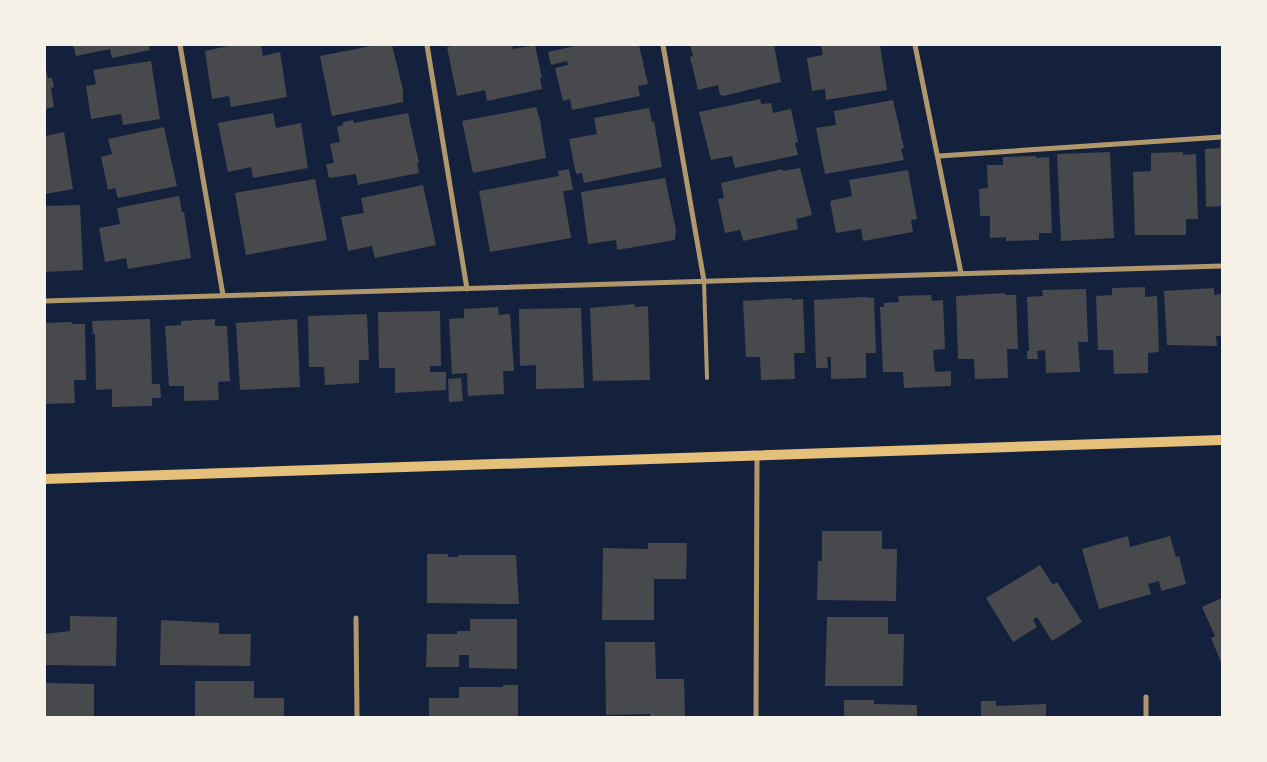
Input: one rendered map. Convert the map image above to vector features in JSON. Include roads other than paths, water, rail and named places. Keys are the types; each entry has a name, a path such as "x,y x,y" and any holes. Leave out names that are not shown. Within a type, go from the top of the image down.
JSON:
{"main road":[{"path":"45,478 1222,440"}],"street":[{"path":"180,45 223,295"},
{"path":"427,45 467,289"},
{"path":"663,45 704,281"},
{"path":"915,45 962,274"},
{"path":"938,156 1222,137"},
{"path":"45,301 1222,266"},
{"path":"756,717 757,455"},
{"path":"356,618 357,717"},
{"path":"1146,697 1146,717"}],"lane":[{"path":"704,281 708,378"}]}
